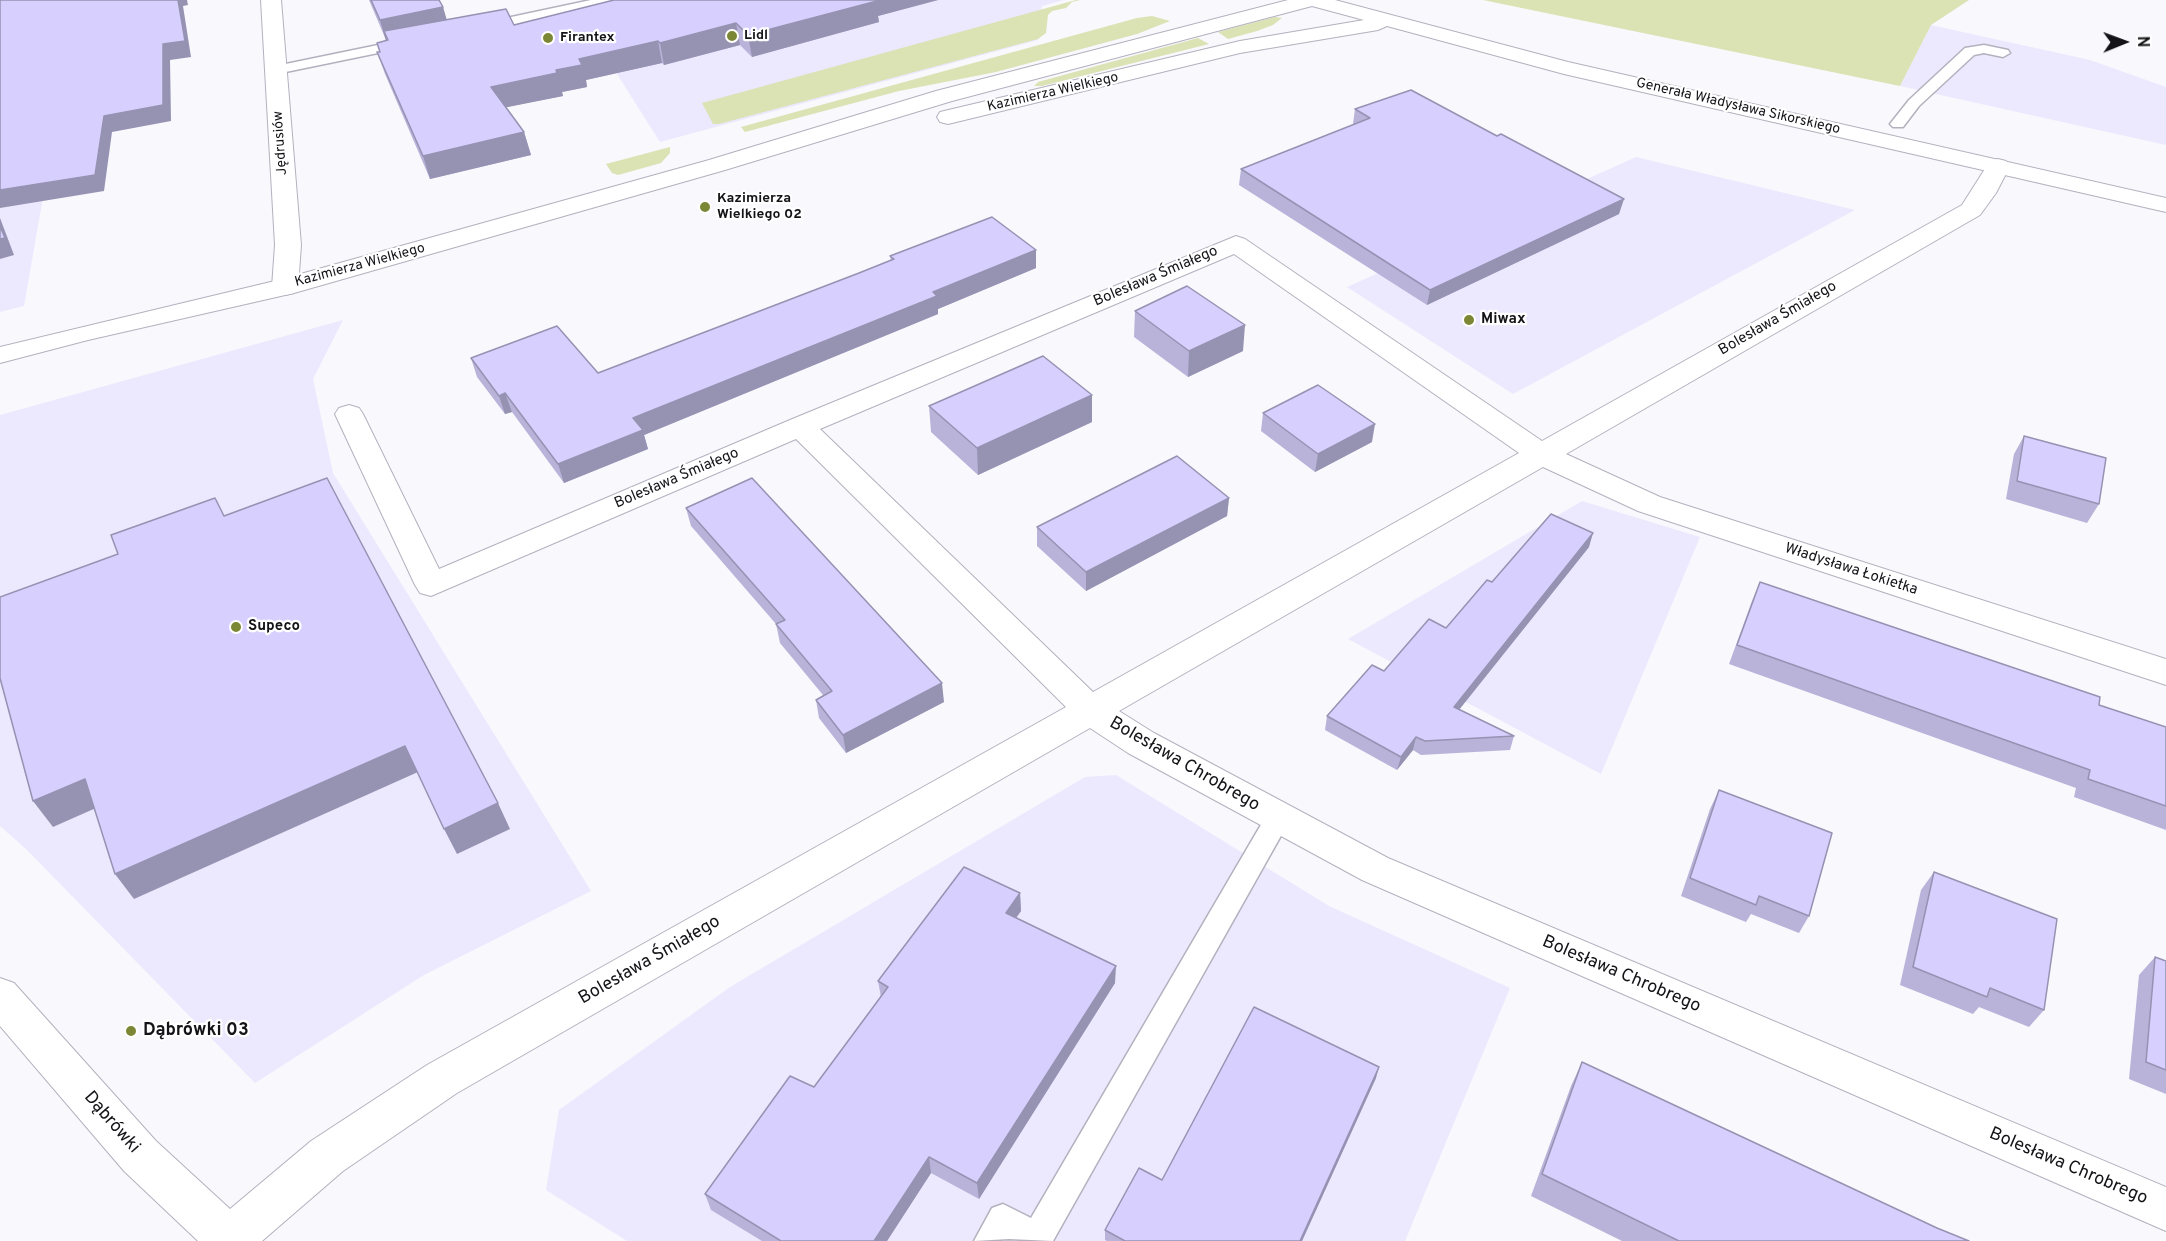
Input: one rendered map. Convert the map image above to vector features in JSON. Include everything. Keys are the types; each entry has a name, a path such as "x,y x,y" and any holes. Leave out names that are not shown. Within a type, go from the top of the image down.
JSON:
{"street":[{"name":"Jędrusiów","path":"271,0 288,245 285,287"},
{"name":"Generała Władysława Sikorskiego","path":"1375,0 1581,52 2166,183"},
{"name":"Generała Władysława Sikorskiego","path":"1321,1 1389,22 1575,70 2166,206"},
{"name":"Kazimierza Wielkiego","path":"0,355 84,333 285,287 717,165 944,96 1147,42 1321,1"},
{"path":"1240,47 1322,16 1321,1"},
{"name":"Kazimierza Wielkiego","path":"1147,42 1203,16 1207,8"},
{"name":"Kazimierza Wielkiego","path":"717,165 987,109 1240,47 1389,22"},
{"name":"Bolesława Śmiałego","path":"229,1240 327,1156 442,1079 1971,210 1984,193 1998,166"},
{"name":"Bolesława Śmiałego","path":"349,414 431,585 800,426 1236,244 1541,454"},
{"path":"800,426 1091,711"},
{"name":"Władysława Łokietka","path":"1541,454 1649,504 2166,672"},
{"name":"Bolesława Chrobrego","path":"1091,711 1141,743 1375,870 2166,1209"},
{"name":"Dąbrówki","path":"0,996 140,1156 229,1240"}],"lane":[{"path":"466,30 611,0"},
{"path":"276,70 419,40"},
{"path":"1898,123 1914,103 1970,51 1984,50 2003,53"},
{"path":"990,1241 1003,1219 1037,1239 1278,818"}],"shaded area":[{"path":"629,0 1064,0 1042,6 1038,40 660,142 577,11"},
{"path":"1931,25 2090,60 2166,87 2166,145 1900,86"},
{"path":"1636,157 1855,210 1513,394 1347,287"},
{"path":"46,180 24,306 0,312 0,193"},
{"path":"343,320 313,379 333,473 591,891 424,975 255,1083 25,848 0,826 0,415"},
{"path":"1582,501 1700,537 1601,774 1348,639"},
{"path":"1116,775 1329,906 1510,988 1405,1241 627,1241 546,1190 559,1110 730,987 1085,777"}],"green space":[{"path":"1076,0 1080,0 1072,2 1066,8 1052,11 1048,15 1046,33 1038,39 719,124 713,124 702,103"},
{"path":"1483,0 1969,0 1931,25 1900,86"},
{"path":"1152,16 1170,21 1137,34 996,72 899,91 745,132 741,127 1137,18"},
{"path":"1275,17 1282,18 1273,25 1228,39 1218,32"},
{"path":"1198,38 1209,44 1042,86 1034,86 1038,82"},
{"path":"670,147 670,153 661,163 618,175 612,173 606,164"}],"building":[{"path":"0,0 178,0 185,41 163,44 163,105 104,116 95,175 0,190"},
{"path":"371,0 439,0 443,7 380,20"},
{"path":"614,0 877,1 748,35 736,23 660,43 658,41 579,59 582,65 556,70 557,73 491,87 524,132 423,156 377,52 380,52 377,43 388,40 384,31 506,9 514,25"},
{"path":"1411,90 1497,136 1501,134 1624,199 1430,290 1241,169 1370,118 1355,109"},
{"path":"992,217 1036,250 933,292 937,296 633,418 643,430 558,464 505,393 499,396 471,358 557,326 598,373 859,273 894,259 890,256"},
{"path":"0,226 5,238 0,239"},
{"path":"1187,286 1245,325 1189,351 1135,311"},
{"path":"1043,356 1092,395 977,448 929,406"},
{"path":"1318,385 1375,424 1318,454 1263,413"},
{"path":"2024,436 2106,458 2099,504 2017,481"},
{"path":"1177,456 1229,498 1086,572 1037,527"},
{"path":"327,478 498,803 444,829 405,746 115,874 85,779 33,801 0,678 0,597 118,554 111,535 215,498 224,516"},
{"path":"752,478 942,683 843,735 816,700 832,691 776,624 785,620 686,508"},
{"path":"1551,514 1593,533 1454,707 1514,736 1425,741 1416,737 1401,757 1327,716 1372,665 1384,671 1429,619 1446,628 1487,580 1492,582"},
{"path":"1760,582 2100,697 2099,705 2166,727 2166,806 2088,779 2090,770 1737,645"},
{"path":"1719,790 1832,833 1809,916 1759,896 1756,905 1690,878"},
{"path":"964,867 1020,893 1006,913 1116,966 977,1183 929,1157 874,1241 781,1241 705,1194 790,1076 814,1087 888,987 878,981"},
{"path":"1934,872 2057,919 2044,1010 1990,988 1987,997 1913,967"},
{"path":"2155,957 2166,961 2166,1070 2146,1062"},
{"path":"1254,1007 1379,1067 1300,1241 1125,1241 1105,1230 1139,1168 1162,1180"},
{"path":"1582,1062 1969,1241 1679,1241 1542,1174"}],"place":[{"name":"Lidl","path":"732,36"},
{"name":"Firantex","path":"548,38"},
{"name":"Kazimierza Wielkiego 02","path":"705,207"},
{"name":"Miwax","path":"1469,320"},
{"name":"Supeco","path":"236,627"},
{"name":"Dąbrówki 03","path":"131,1031"}]}
